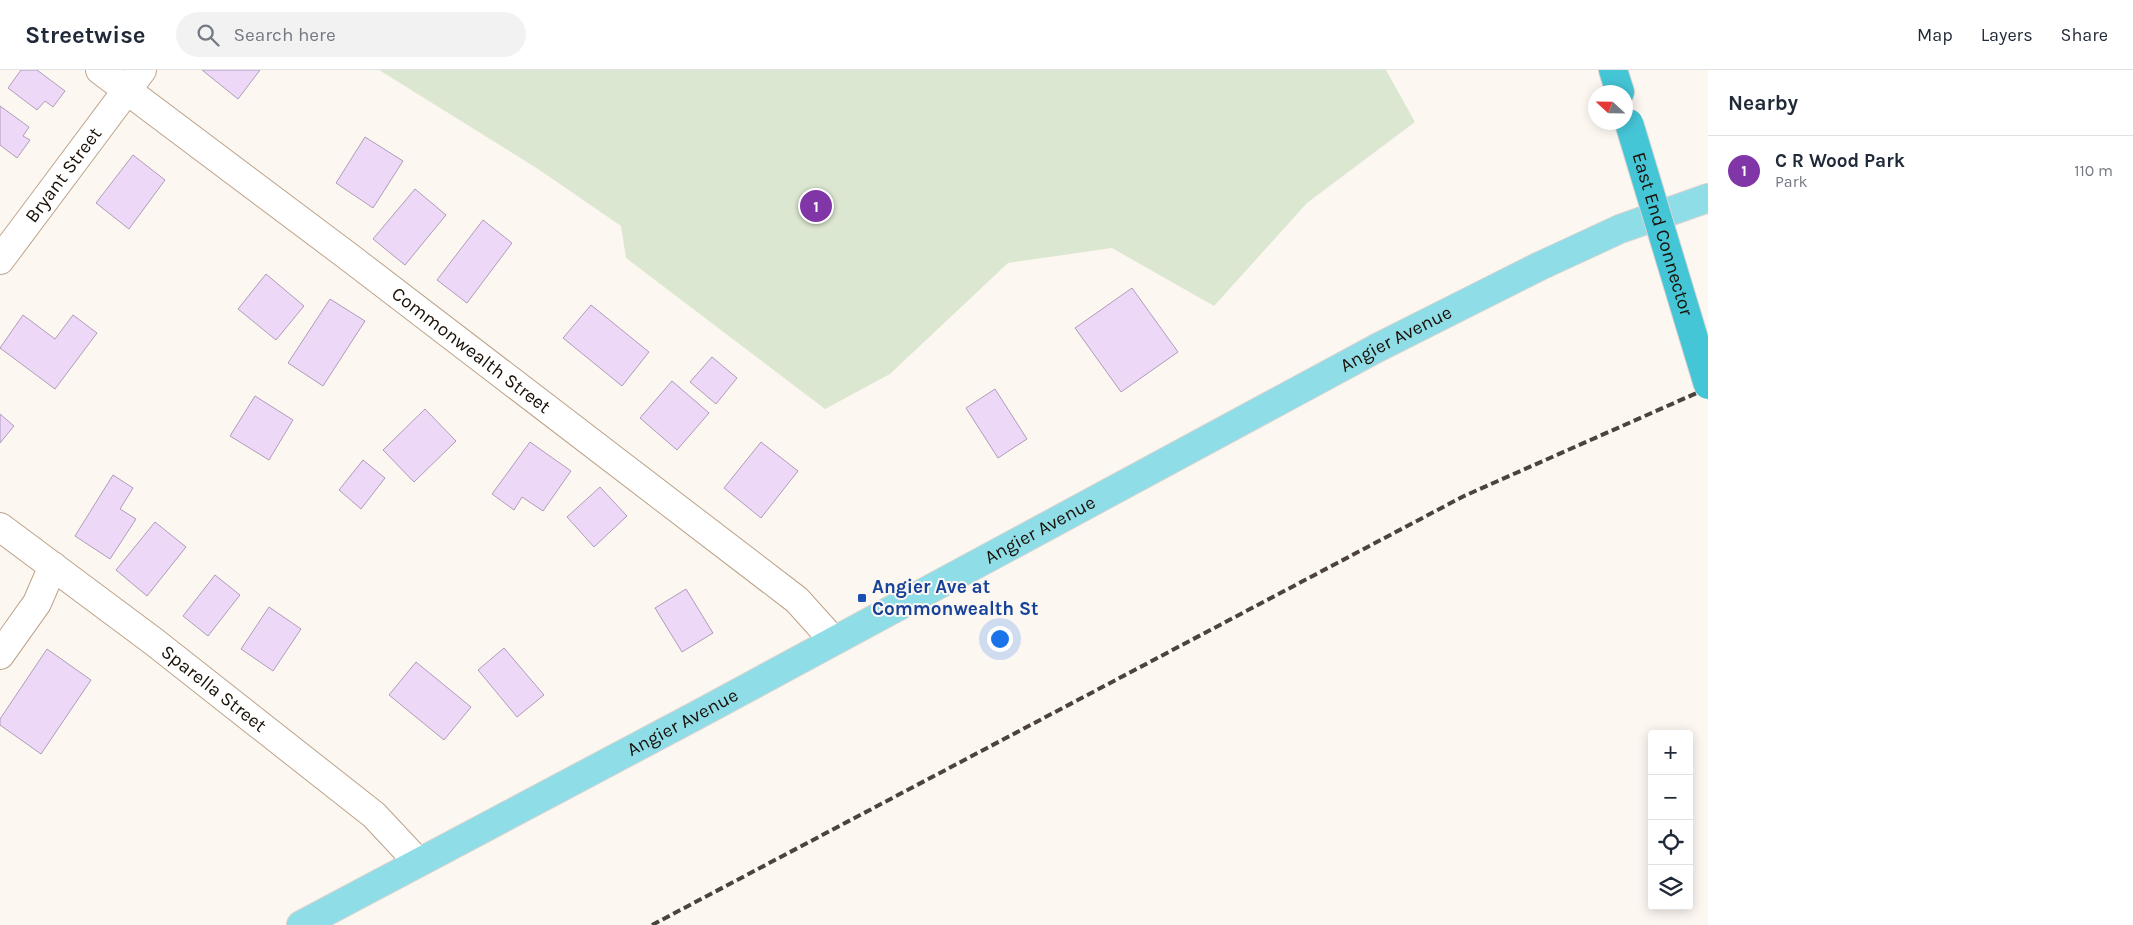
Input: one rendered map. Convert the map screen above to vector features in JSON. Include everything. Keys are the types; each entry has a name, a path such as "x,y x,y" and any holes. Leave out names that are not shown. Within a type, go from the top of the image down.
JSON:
{"highway":[{"path":"1613,70 1618,85"},
{"name":"East End Connector","path":"1631,130 1708,385"}],"main road":[{"name":"Angier Avenue","path":"301,925 697,715 832,640 1377,348 1540,266 1620,229 1708,198"}],"street":[{"name":"Commonwealth Street","path":"100,70 134,80 373,275 797,600 832,640"},
{"name":"Bryant Street","path":"0,260 134,80"},
{"name":"Sparella Street","path":"0,526 153,641 374,815 418,862"},
{"path":"0,655 37,603 52,566"}],"green space":[{"path":"379,70 1386,70 1415,122 1307,203 1214,306 1112,248 1008,263 890,374 825,409 626,258 621,226 538,169"}],"building":[{"path":"21,70 37,70 65,91 53,107 45,101 37,110 8,88"},
{"path":"202,70 260,70 238,99"},
{"path":"0,106 29,127 23,136 30,140 17,158 0,145"},
{"path":"365,137 403,161 373,208 336,183"},
{"path":"133,155 165,180 129,229 96,203"},
{"path":"415,189 446,215 405,265 373,239"},
{"path":"483,220 512,243 467,303 437,280"},
{"path":"266,274 304,306 276,340 238,309"},
{"path":"1132,288 1178,352 1121,392 1075,328"},
{"path":"330,299 365,321 323,386 288,363"},
{"path":"591,305 649,352 622,386 563,338"},
{"path":"23,315 55,339 73,315 97,333 55,389 0,348"},
{"path":"712,357 737,378 716,404 690,382"},
{"path":"672,381 709,413 677,450 640,418"},
{"path":"995,389 1027,439 998,458 966,408"},
{"path":"255,396 293,420 269,460 230,436"},
{"path":"425,409 456,441 414,482 383,450"},
{"path":"0,414 14,426 0,443"},
{"path":"530,442 571,471 543,511 522,497 514,510 492,494"},
{"path":"761,442 798,471 761,518 724,488"},
{"path":"363,460 385,478 361,509 339,490"},
{"path":"113,475 133,488 120,509 136,519 110,559 75,536"},
{"path":"600,487 627,516 594,547 567,517"},
{"path":"155,522 186,547 147,596 116,570"},
{"path":"215,575 240,595 208,636 183,616"},
{"path":"686,589 713,633 682,652 655,608"},
{"path":"269,607 301,629 273,671 241,649"},
{"path":"504,648 544,695 517,717 478,670"},
{"path":"47,649 91,680 41,754 0,725 0,719"},
{"path":"416,662 471,707 444,740 389,695"}],"railway":[{"path":"652,925 1464,496 1708,388"}],"place":[{"name":"C R Wood Park","path":"816,206"},
{"name":"Angier Ave at Commonwealth St","path":"862,598"}]}
